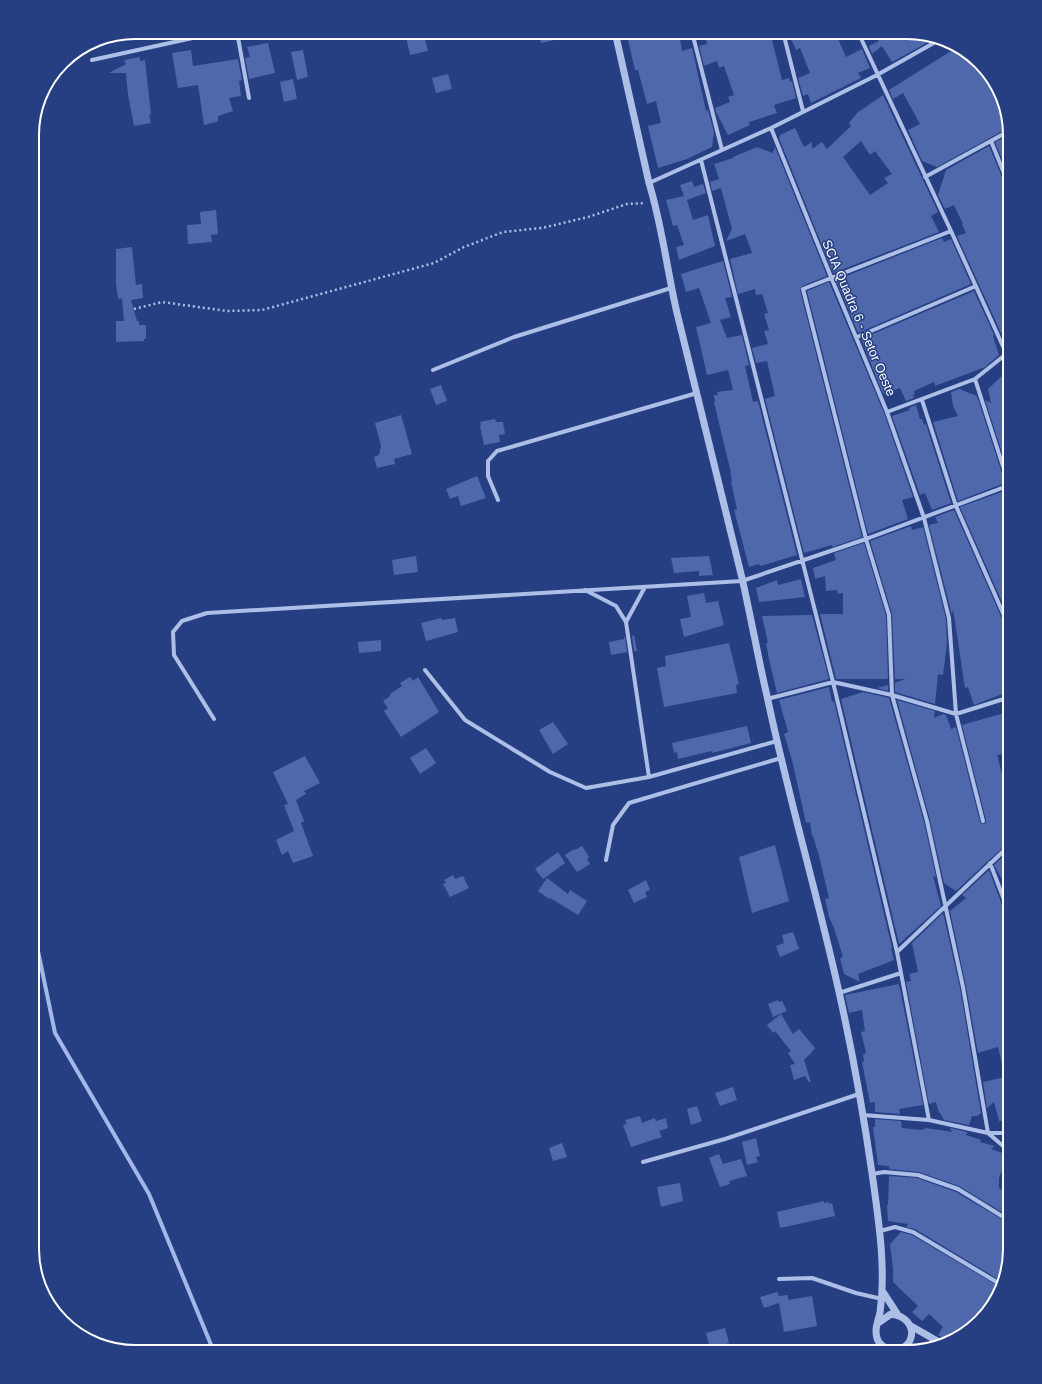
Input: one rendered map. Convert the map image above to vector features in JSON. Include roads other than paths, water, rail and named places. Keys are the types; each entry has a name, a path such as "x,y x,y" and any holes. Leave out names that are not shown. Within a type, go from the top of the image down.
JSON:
{"street":[{"path":"92,60 188,39"},
{"path":"238,39 249,98"},
{"path":"617,39 649,183 655,202 671,288 742,581 777,741 839,993 863,1115 880,1231 882,1296 876,1330 881,1345"},
{"path":"694,39 722,150"},
{"path":"785,39 804,111"},
{"path":"861,39 1003,346"},
{"path":"649,183 772,128 877,75 934,43"},
{"name":"SCIA Quadra 6 - Setor Oeste","path":"772,128 831,277 887,412 924,518 949,618 956,714 983,820"},
{"path":"925,177 1003,135"},
{"path":"991,141 1003,171"},
{"path":"701,160 833,682 898,952 929,1120"},
{"path":"951,231 803,289 866,539 889,615 892,696 927,821 946,907 963,987 988,1133 1003,1146"},
{"path":"857,337 976,286"},
{"path":"433,370 514,337 671,288"},
{"path":"887,412 975,380 1003,356"},
{"path":"975,380 1003,465"},
{"path":"498,500 488,476 488,461 497,451 697,393"},
{"path":"922,400 956,506 1003,613"},
{"path":"214,719 174,655 173,632 182,621 207,613 742,581 866,539 1003,489"},
{"path":"626,622 645,587"},
{"path":"584,590 616,606 626,622 649,777"},
{"path":"425,670 465,720 550,772 586,788 649,777 777,741"},
{"path":"767,699 833,682 892,696 956,714 1003,698"},
{"path":"606,860 613,825 629,803 782,758"},
{"path":"898,952 1003,851"},
{"path":"990,863 1003,897"},
{"path":"839,993 901,973"},
{"path":"643,1162 725,1139 859,1094"},
{"path":"863,1115 929,1120 988,1133 1003,1133"},
{"path":"872,1174 884,1172 918,1175 958,1189 1003,1217"},
{"path":"880,1231 895,1227 913,1232 997,1282"},
{"path":"779,1279 812,1278 856,1293 882,1296 898,1315"},
{"path":"878,1323 891,1314 906,1318 911,1326 912,1337 907,1345"},
{"path":"911,1326 936,1340"}],"waterway":[{"path":"39,956 55,1033 149,1194 211,1345"}]}
